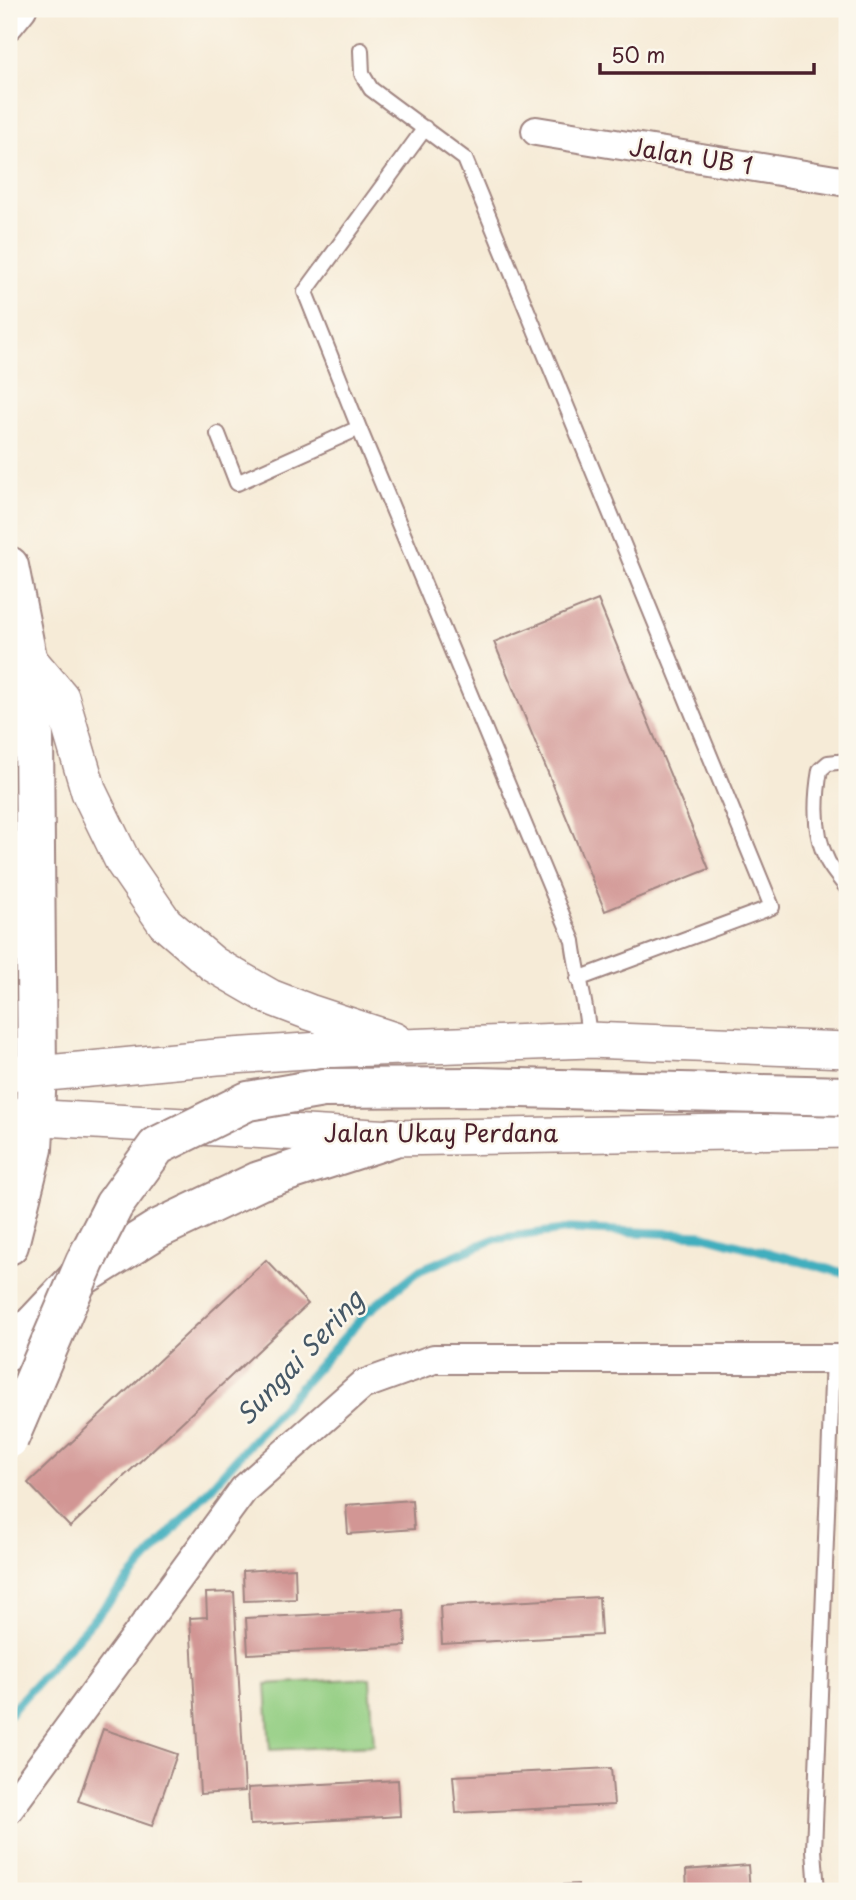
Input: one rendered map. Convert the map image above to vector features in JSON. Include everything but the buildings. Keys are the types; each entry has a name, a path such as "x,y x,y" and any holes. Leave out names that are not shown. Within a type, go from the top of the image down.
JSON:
{"highway":[{"path":"9,566 27,657 34,736 34,842 22,1117 33,1149 9,1245"},
{"path":"9,915 34,842"},
{"path":"9,1439 85,1262 114,1205 157,1146 248,1101 336,1087 478,1087 847,1096"},
{"path":"9,1351 75,1281 158,1228 259,1181 392,1138"}],"street":[{"path":"9,25 22,9"},
{"name":"Jalan UB 1","path":"536,131 847,182"},
{"path":"27,657 61,697 89,792 123,862 165,923 213,964 270,997 416,1047"},
{"path":"23,1073 321,1049 589,1040 847,1050"},
{"name":"Jalan Ukay Perdana","path":"22,1117 392,1138 847,1130"},
{"path":"9,1809 244,1489 362,1385 434,1359 840,1358"}],"lane":[{"path":"361,50 362,74 371,89 465,159 772,907 578,979"},
{"path":"425,128 305,292 573,941 589,1040"},
{"path":"218,435 237,483 359,428"},
{"path":"847,761 828,762 820,770 816,803 821,847 828,863 847,888"},
{"path":"817,1891 814,1850 840,1358"}],"green space":[{"path":"370,1678 374,1745 270,1750 266,1684"}],"waterway":[{"name":"Sungai Sering","path":"9,1714 366,1313 420,1270 495,1239 570,1229 702,1235 847,1274"}]}
